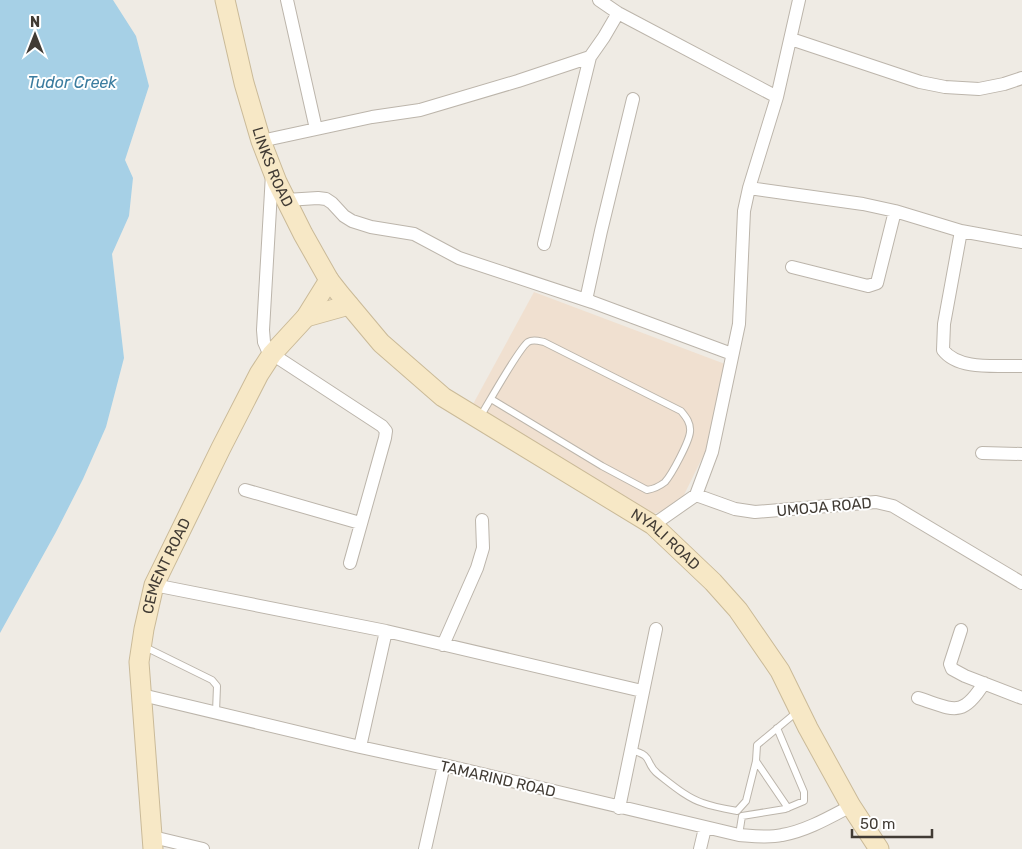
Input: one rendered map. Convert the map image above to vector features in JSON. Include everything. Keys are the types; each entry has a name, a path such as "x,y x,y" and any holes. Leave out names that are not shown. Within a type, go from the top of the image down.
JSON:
{"main road":[{"name":"LINKS ROAD","path":"224,0 244,83 261,141 272,169 286,200 329,280 354,312"},
{"name":"CEMENT ROAD","path":"153,843 139,662 154,585 259,374 272,354 306,317 329,280"},
{"path":"306,317 354,312"},
{"name":"NYALI ROAD","path":"354,312 381,343 443,398 653,525 713,582 738,610 780,671 851,806 879,849"}],"street":[{"path":"287,0 316,129"},
{"path":"599,0 618,13 776,97"},
{"path":"653,525 696,495 712,452 739,317 744,220 749,188 776,97 799,0"},
{"path":"544,244 590,57 618,13"},
{"path":"790,39 920,82 945,87 979,89 1022,78"},
{"path":"261,141 372,117 420,110 590,57"},
{"path":"586,300 600,231 633,99"},
{"path":"272,169 263,330 266,348 272,354 384,428 385,438 350,563"},
{"path":"749,188 828,198 895,212 960,231 1022,242"},
{"path":"286,200 326,199 352,221 372,227 414,234 459,258 586,300 732,354"},
{"path":"792,266 868,286 877,283 895,212"},
{"path":"960,231 944,324 943,350 948,356 964,364 1022,366"},
{"path":"982,453 1022,454"},
{"path":"245,490 360,523"},
{"name":"UMOJA ROAD","path":"696,495 735,509 755,512 869,502 893,506 1022,583"},
{"path":"443,644 477,568 483,548 482,520"},
{"path":"154,585 386,631 642,691"},
{"path":"619,808 656,628"},
{"path":"961,630 950,664 952,669 984,684 1022,698"},
{"path":"360,747 386,631"},
{"path":"918,698 951,709 960,708 968,705 975,699 984,684"},
{"name":"TAMARIND ROAD","path":"142,694 739,835 765,837 783,835 823,821 851,806"},
{"path":"425,849 444,765"},
{"path":"700,849 705,828"},
{"path":"153,843 203,849"}],"lane":[{"path":"479,419 491,398 528,342 534,341 544,342 681,411 688,420 690,433 680,459 665,482 647,490 602,466 491,398"},
{"path":"141,644 212,680 217,686 216,712"},
{"path":"739,835 740,814 746,801 756,761 757,745 799,710"},
{"path":"631,750 643,753 649,759 655,772 676,788 701,803 740,814 788,808 804,801 804,792 777,728"},
{"path":"756,761 788,808"}],"shaded area":[{"path":"534,292 725,364 712,438 679,505 653,514 472,406"}],"water":[{"name":"Tudor Creek","path":"0,0 113,0 136,36 149,86 125,160 133,178 129,216 112,254 124,358 106,427 83,479 56,532 0,633"}]}
